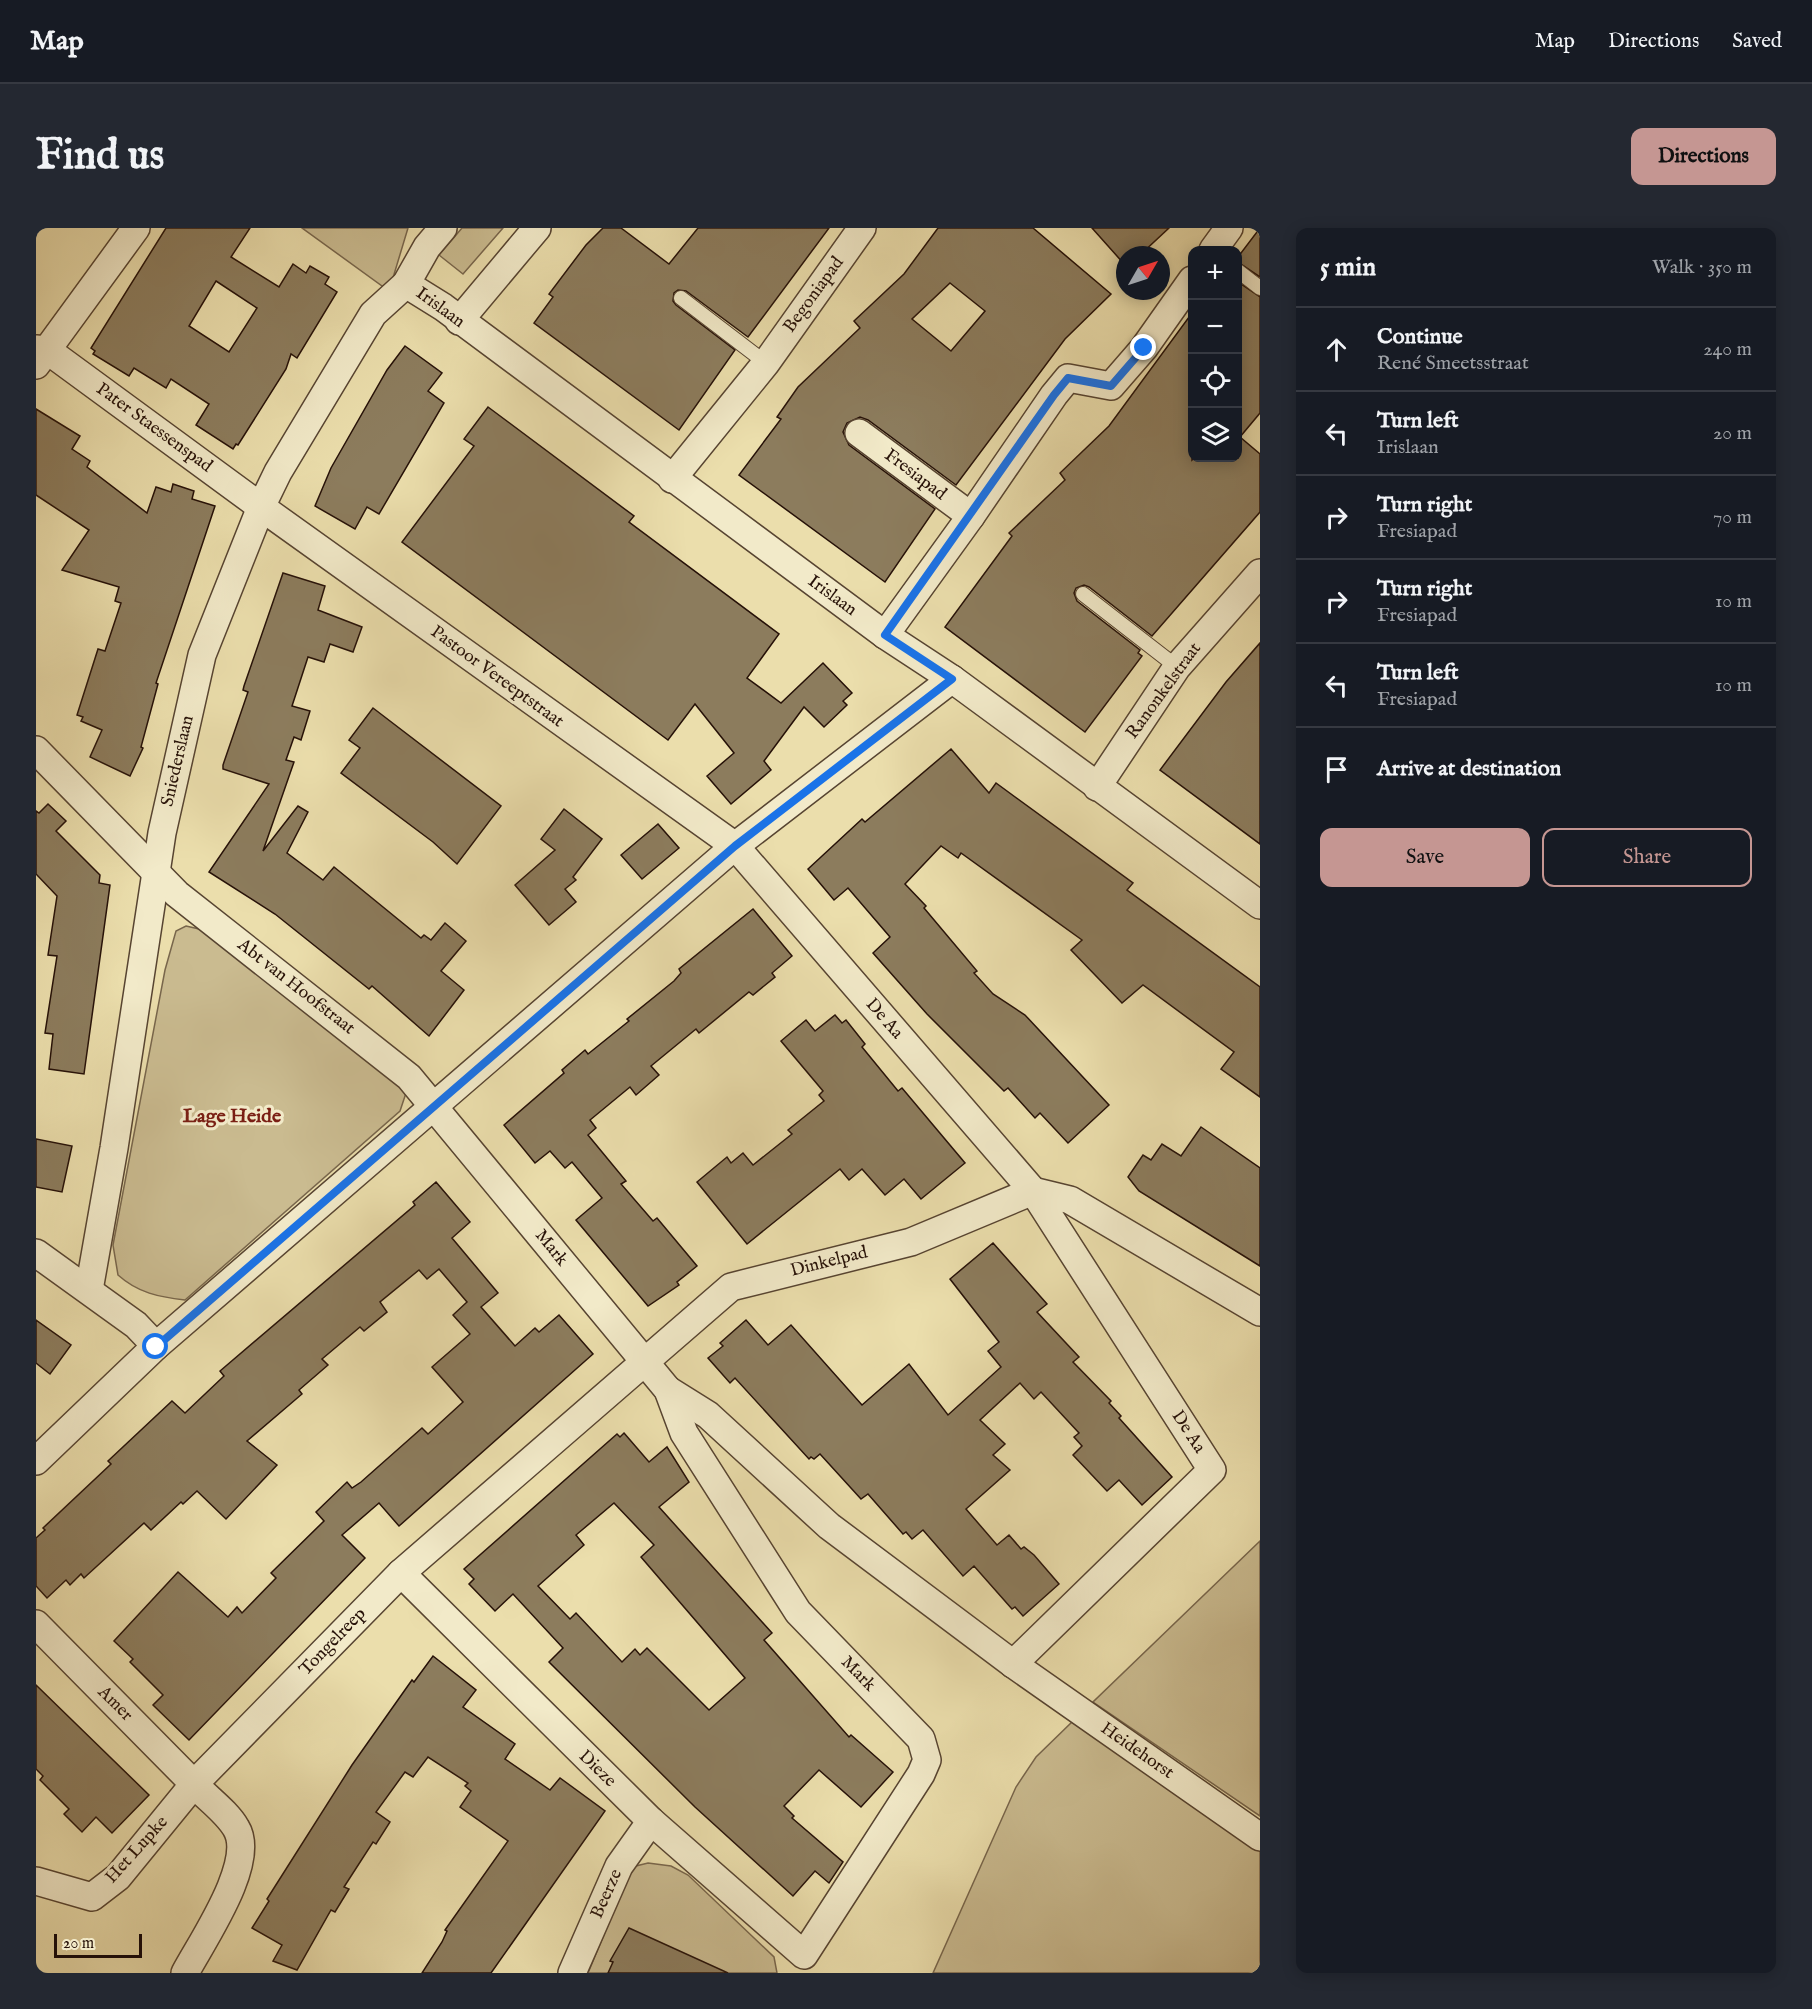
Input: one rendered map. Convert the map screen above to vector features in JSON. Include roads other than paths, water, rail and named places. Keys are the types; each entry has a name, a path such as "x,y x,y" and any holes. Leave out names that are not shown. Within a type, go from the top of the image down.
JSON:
{"street":[{"path":"40,355 136,228"},
{"name":"Sniederslaan","path":"89,1290 156,872 202,655 261,507 278,472 373,314 406,284 427,247 443,228"},
{"path":"459,321 537,228"},
{"name":"Begoniapad","path":"672,479 766,363 862,228"},
{"path":"1216,246 1228,228"},
{"name":"Irislaan","path":"406,284 885,635 952,679 1260,904"},
{"path":"885,635 1068,378 1111,386 1144,348 1188,286"},
{"name":"Pater Staessenspad","path":"40,355 261,507"},
{"name":"Fresiapad","path":"859,433 971,516"},
{"name":"Pastoor Vereeptstraat","path":"261,507 735,846"},
{"name":"Ranonkelstraat","path":"1097,787 1177,667 1260,573"},
{"path":"36,1461 156,1347 735,846 952,679"},
{"name":"Abt van Hoofstraat","path":"36,750 177,894 409,1077 434,1105"},
{"name":"De Aa","path":"735,846 1033,1191 1212,1470 1014,1664"},
{"name":"Mark","path":"434,1105 668,1390 708,1415 829,1526 1014,1664"},
{"path":"1033,1191 1070,1200 1260,1312"},
{"name":"Dinkelpad","path":"644,1361 731,1287 911,1242 1033,1191"},
{"path":"36,1253 136,1325 156,1347"},
{"name":"Tongelreep","path":"194,1784 401,1573 644,1361"},
{"name":"Mark","path":"668,1390 684,1433 798,1612 921,1739 927,1760 921,1774 804,1955"},
{"name":"Dieze","path":"401,1573 651,1821 804,1955"},
{"name":"Amer","path":"36,1624 194,1784"},
{"name":"Heidehorst","path":"1014,1664 1260,1837"},
{"path":"185,1973 238,1871 242,1847 237,1828 194,1784"},
{"name":"Het Lupke","path":"36,1881 92,1897 118,1877 194,1784"},
{"name":"Beerze","path":"572,1973 619,1866 651,1821"}],"lane":[{"path":"1242,275 1260,288"},
{"path":"681,298 766,363"},
{"path":"1083,594 1177,667"}],"district":[{"name":"Lage Heide","path":"232,1116"}]}
